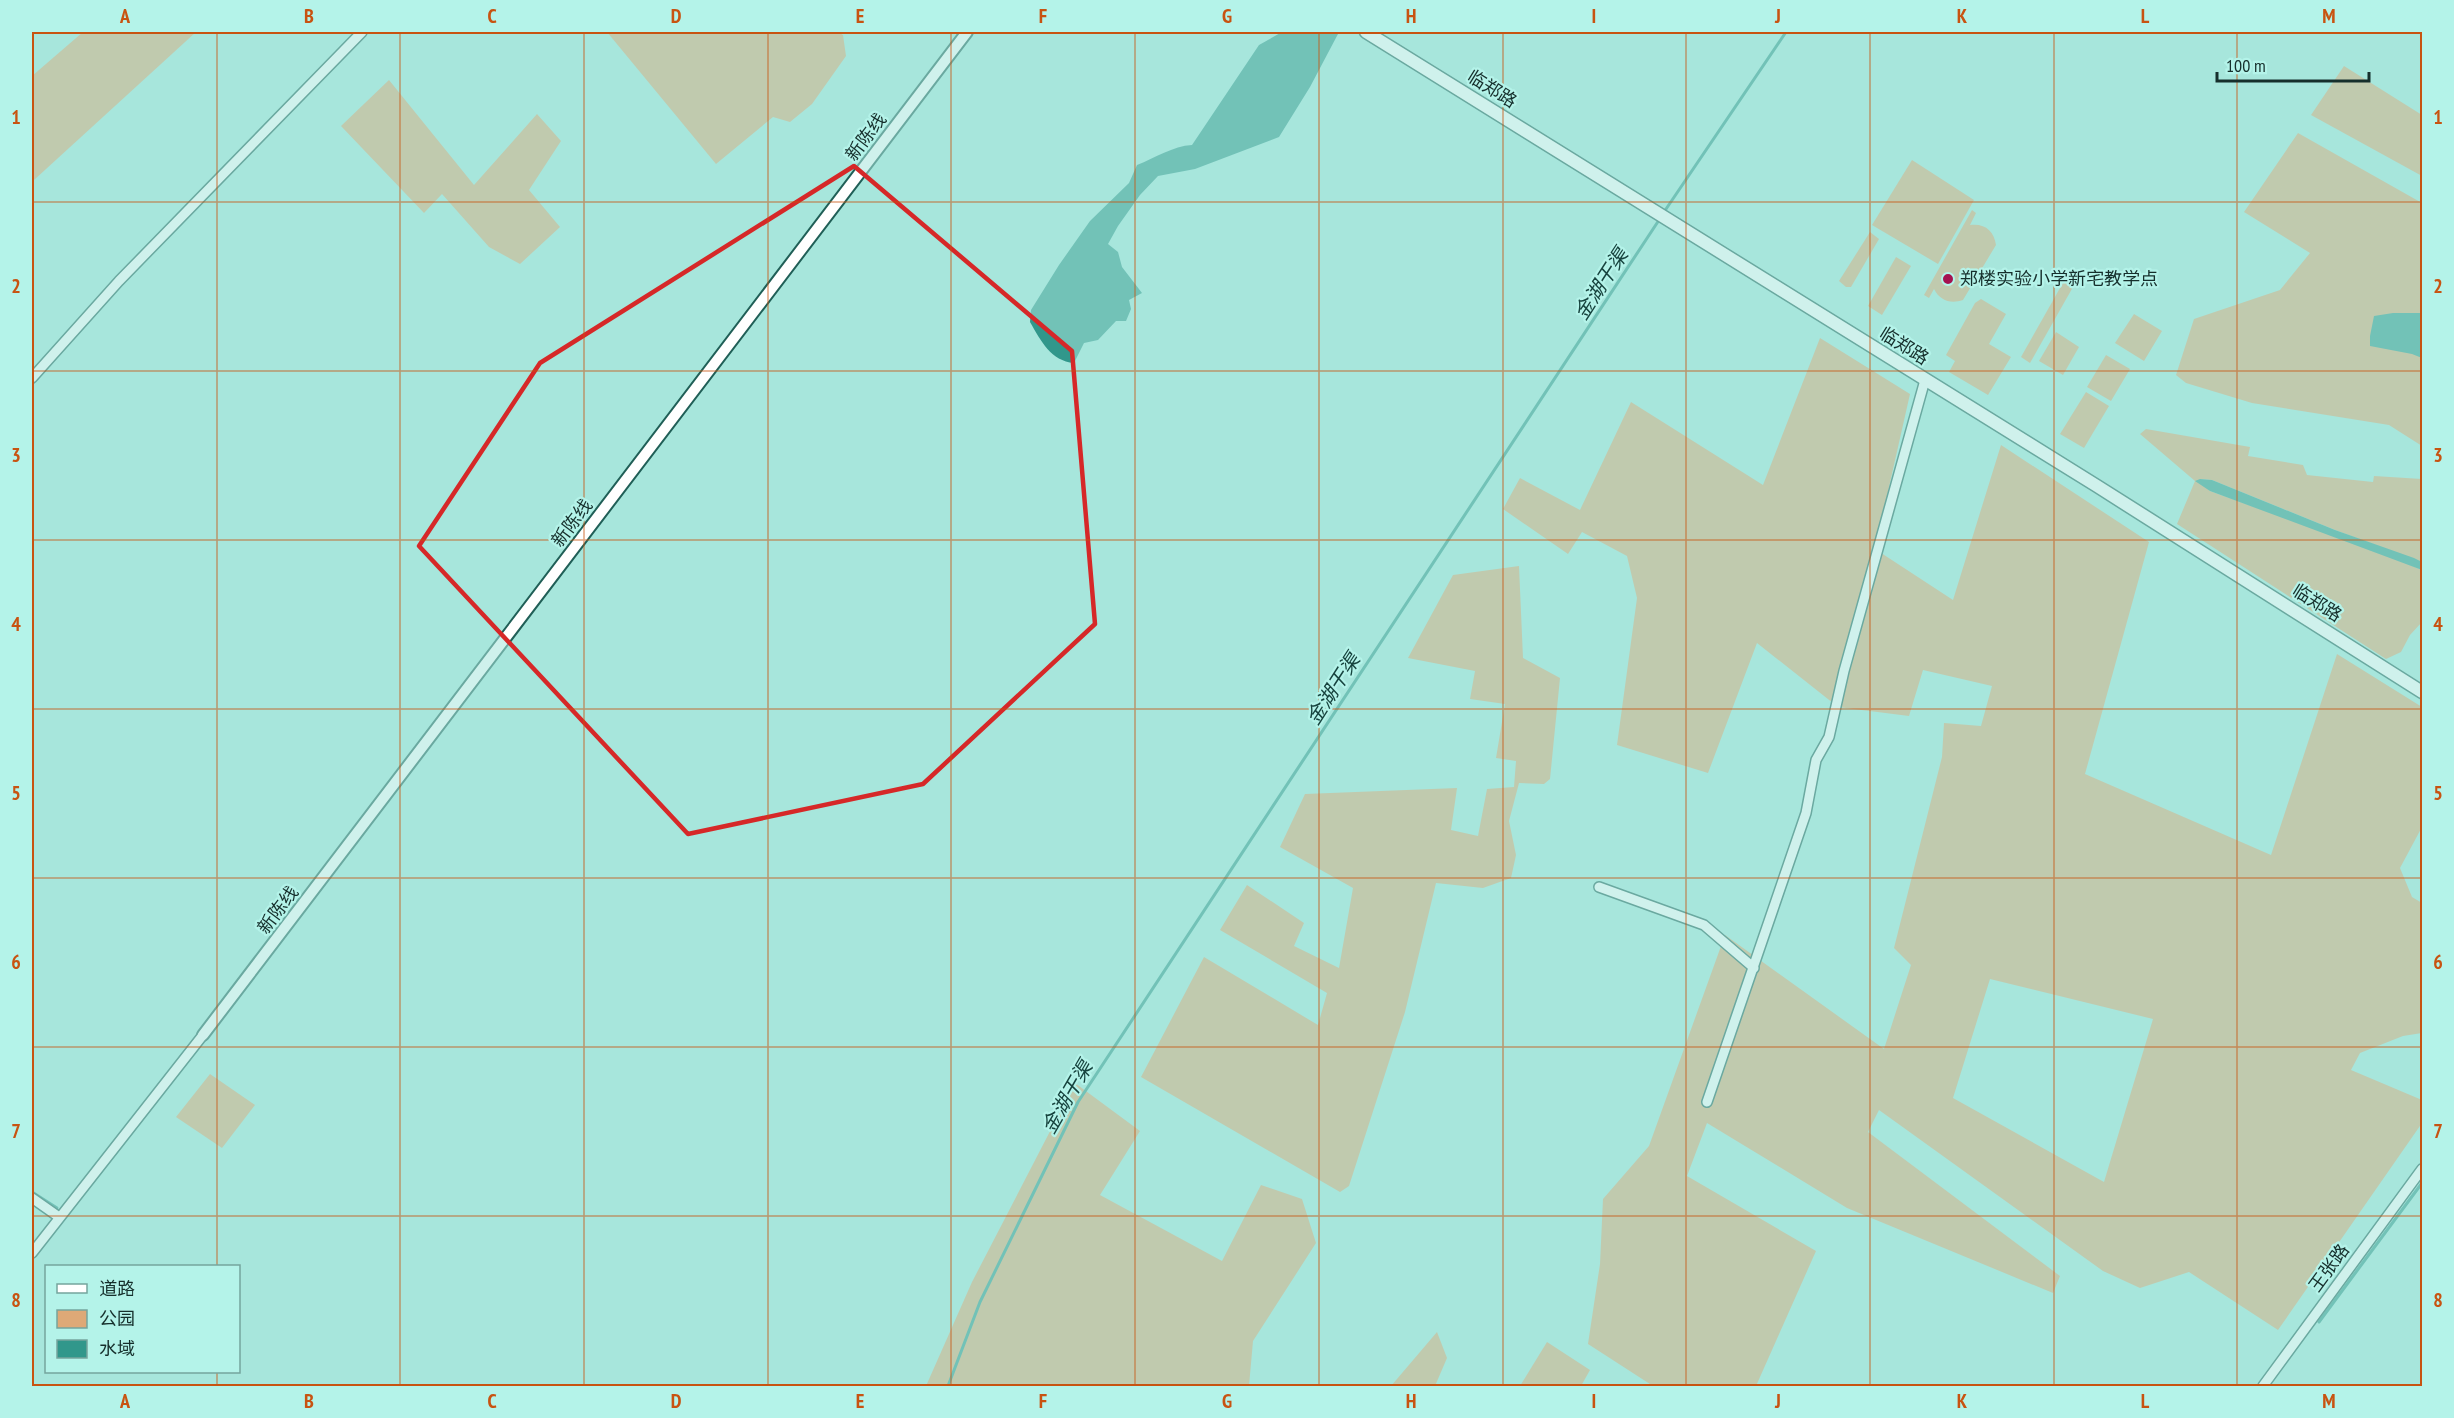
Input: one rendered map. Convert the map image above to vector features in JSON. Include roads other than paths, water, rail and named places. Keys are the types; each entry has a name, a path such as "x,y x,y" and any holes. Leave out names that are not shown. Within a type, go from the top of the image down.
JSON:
{"main road":[{"name":"临郑路","path":"1366,32 2422,692"}],"street":[{"path":"32,378 119,281 362,32"},
{"name":"新陈线","path":"203,1035 967,32"},
{"path":"1707,1102 1806,813 1816,760 1829,737 1844,671 1925,380"},
{"path":"1599,887 1704,925 1754,968"},
{"path":"32,1253 203,1035"},
{"name":"王张路","path":"2262,1386 2422,1168"},
{"path":"32,1198 59,1217"}],"water":[{"path":"1282,32 1336,32 1338,34 1310,87 1279,137 1195,169 1158,176 1140,195 1108,244 1118,252 1122,267 1142,293 1129,300 1131,309 1126,321 1116,321 1098,340 1084,343 1074,363 1053,354 1030,322 1031,310 1090,221 1129,183 1137,165 1171,150 1192,145 1259,45"},
{"path":"2393,313 2422,313 2422,358 2370,346 2374,316"},
{"path":"2212,480 2335,530 2414,558 2422,562 2422,570 2210,491 2195,481"}],"waterway":[{"name":"金湖干渠","path":"1664,212 1786,32"},
{"name":"金湖干渠","path":"948,1386 980,1302 1078,1102 1661,217"},
{"path":"2319,1322 2422,1183"},
{"path":"32,1192 57,1208"}],"place":[{"name":"郑楼实验小学新宅教学点","path":"1948,279"}]}
